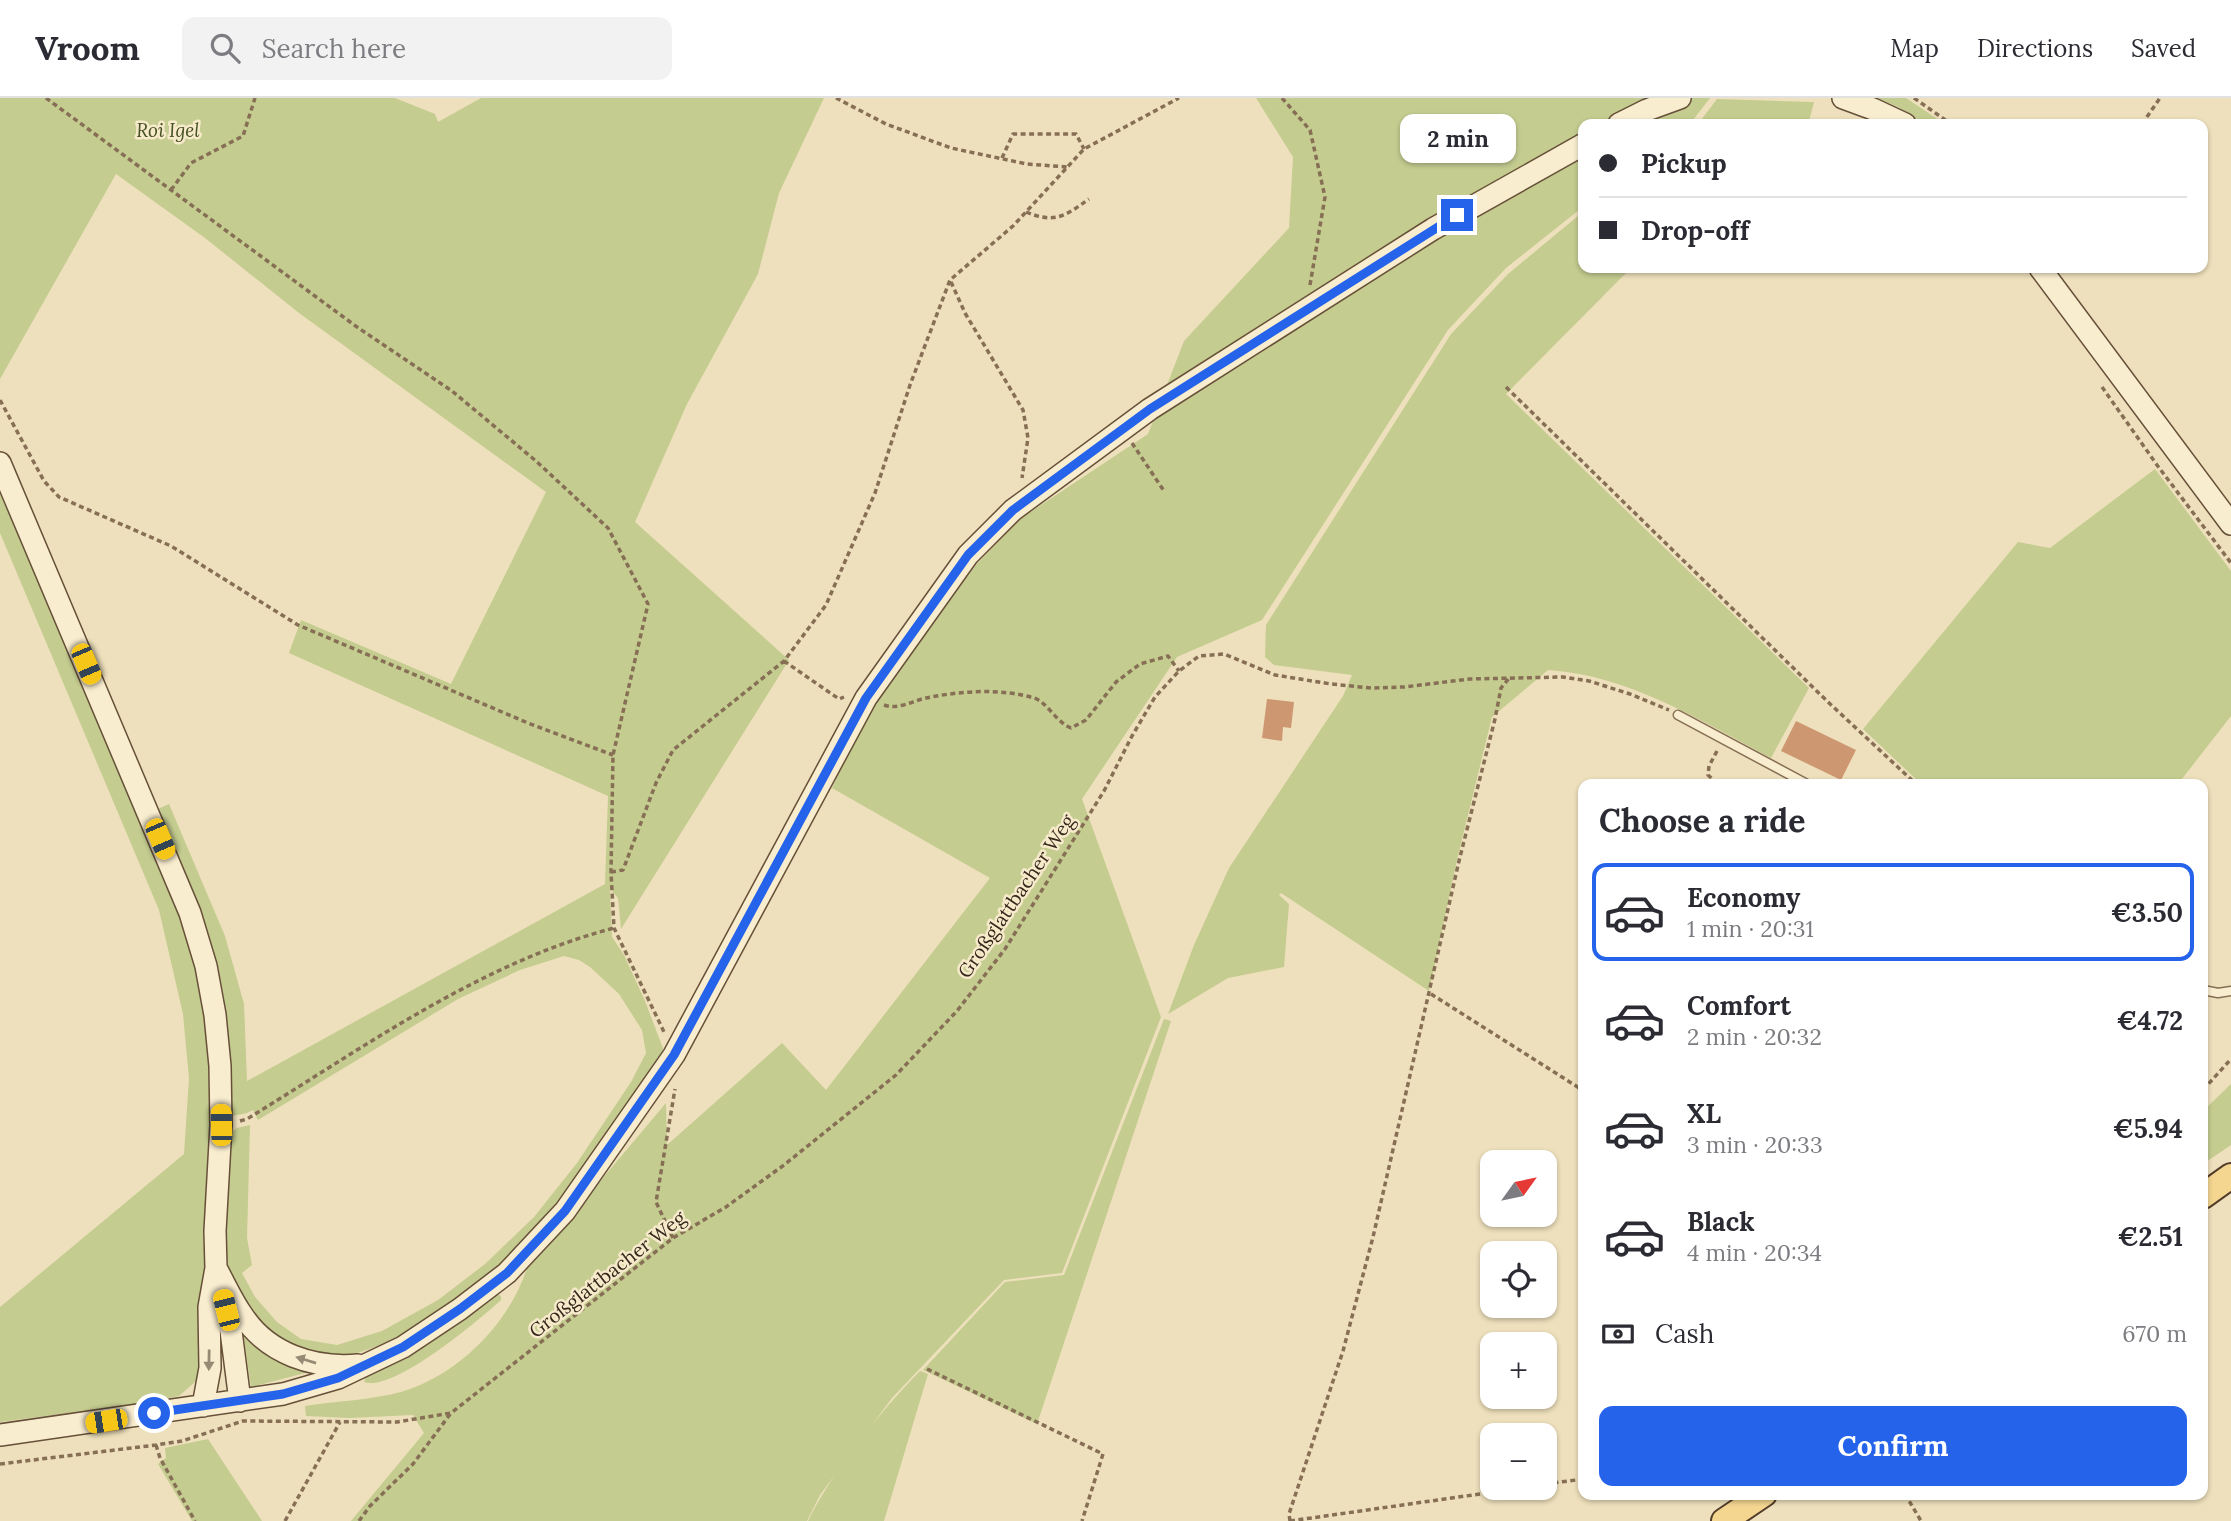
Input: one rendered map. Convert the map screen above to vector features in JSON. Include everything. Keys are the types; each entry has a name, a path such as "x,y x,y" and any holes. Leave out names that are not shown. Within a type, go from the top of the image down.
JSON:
{"main road":[{"path":"1629,119 1680,98"},
{"path":"1843,98 1894,119"},
{"path":"0,1435 203,1406 242,1411 373,1363 403,1347 507,1273 565,1211 674,1055 866,698 968,555 1013,510 1150,409 1433,229 1578,147"},
{"path":"2044,273 2231,524"},
{"path":"0,463 190,913 206,966 215,1015 220,1066 221,1125 215,1231 216,1268 209,1307 210,1368 203,1406"},
{"path":"2208,1193 2231,1177"},
{"path":"216,1268 250,1326 278,1349 318,1364 344,1366 373,1363"},
{"path":"216,1268 232,1331 242,1411"},
{"path":"1724,1521 1755,1500"}],"lane":[{"path":"1678,715 1798,779"},
{"path":"2208,991 2231,991"}],"path":[{"path":"46,98 356,327 452,391 536,461 608,528 648,604 613,755 611,872 614,928 674,1055 676,1083 656,1202 674,1238"},
{"path":"171,190 191,163 243,136 255,98"},
{"path":"836,98 886,124 951,148 1027,164 1067,167"},
{"path":"611,872 623,870 656,783 673,750 784,661 826,605 875,493 910,386 950,280 1013,226 1084,149 1179,98"},
{"path":"1282,98 1310,130 1325,197 1305,310"},
{"path":"1914,98 1944,119"},
{"path":"2145,119 2160,98"},
{"path":"1002,158 1013,134 1076,134 1084,149"},
{"path":"1026,212 1040,218 1052,219 1065,215 1089,200"},
{"path":"950,280 965,313 1023,410 1028,438 1022,480 1013,510"},
{"path":"1506,387 1818,693 1911,779"},
{"path":"0,400 44,481 59,497 171,546 298,625 528,723 613,755"},
{"path":"1129,439 1164,491"},
{"name":"Großglattbacher Weg","path":"0,1464 182,1441 242,1411 340,1422 397,1422 451,1413 674,1238 726,1207 896,1075 957,1011 1005,948 1104,790 1155,697 1179,671 1199,656 1224,654 1275,675 1331,684 1404,687 1470,679 1563,677 1589,681 1630,694 1678,715"},
{"path":"866,698 892,708 927,698 990,691 1037,699 1062,724 1071,728 1086,719 1116,682 1140,664 1168,656 1179,671"},
{"path":"784,661 839,699"},
{"path":"1480,1494 1290,1521 1289,1514 1343,1351 1431,994 1501,688 1510,677"},
{"path":"1712,779 1708,775 1709,766 1723,739"},
{"path":"221,1125 247,1119 445,997 549,949 614,928"},
{"path":"1431,994 1578,1087"},
{"path":"2208,1084 2231,1059"},
{"path":"927,1369 1103,1454 1082,1521"},
{"path":"359,1521 370,1506 413,1464 451,1413"},
{"path":"285,1521 340,1422"},
{"path":"156,1445 160,1458 195,1521"},
{"path":"1557,1482 1578,1480"},
{"path":"1909,1500 1921,1521"}],"green space":[{"name":"Roi Igel","path":"0,98 395,98 435,114 438,122 481,98 824,98 779,193 758,274 687,404 635,522 789,660 621,929 618,898 610,889 612,937 624,955 645,1001 664,1051 582,1171 520,1244 486,1277 448,1307 406,1332 364,1351 336,1356 307,1352 291,1346 264,1329 245,1307 233,1282 226,1254 224,1194 228,1135 237,1128 250,1125 247,1238 252,1265 242,1273 255,1297 277,1322 301,1339 337,1345 382,1331 438,1300 485,1264 534,1217 577,1163 631,1082 646,1053 642,1030 619,994 590,967 579,960 564,956 520,970 458,999 258,1120 253,1110 228,1117 192,893 158,809 169,804 225,936 244,1004 247,1081 605,884 608,796 289,653 301,620 451,684 546,492 299,313 205,238 116,174 0,379"},
{"path":"1256,98 1710,98 1694,119 1578,119 1578,211 1506,268 1448,330 1262,620 1177,657 1082,799 1161,1017 1062,1273 1004,1280 892,1398 820,1495 807,1521 351,1521 424,1433 413,1415 349,1418 306,1416 305,1406 401,1392 442,1373 479,1345 508,1309 527,1268 666,1103 667,1145 782,1043 826,1090 990,878 832,788 867,709 976,565 1020,519 1148,434 1184,341 1289,228 1293,157"},
{"path":"1877,98 1906,98 1938,119 1917,119"},
{"path":"1717,99 1814,102 1810,119 1702,119"},
{"path":"1578,216 1578,273 1626,273 1506,394 1809,688 1771,758 1691,715 1636,690 1578,674 1548,670 1492,717 1429,991 1281,893 1279,895 1289,904 1284,967 1228,978 1168,1014 1194,945 1229,868 1343,696 1352,675 1274,665 1265,657 1266,625 1451,334 1508,274"},
{"path":"2155,469 2231,571 2231,716 2182,779 1916,779 1863,729 2018,542 2050,548"},
{"path":"0,485 179,909 198,967 207,1016 213,1106 204,1267 203,1362 195,1382 179,1396 151,1402 0,1422 0,1307 184,1154 189,1078 183,1014 159,910 0,533"},
{"path":"1164,1019 1171,1021 1037,1424 923,1370 1005,1282 1064,1275"},
{"path":"2231,1084 2231,1145 2208,1161 2208,1106"},
{"path":"497,1294 501,1296 501,1300 435,1353 395,1377 364,1382 367,1373 466,1317"},
{"path":"243,1332 313,1371 251,1387"},
{"path":"920,1371 928,1374 884,1521 808,1521 858,1442"},
{"path":"208,1439 262,1521 192,1521 158,1464 166,1458 165,1448"}],"building":[{"path":"1267,699 1294,702 1291,728 1283,727 1282,741 1262,738"},
{"path":"1796,721 1856,750 1842,779 1781,751"}],"route":[{"path":"154,1413 283,1394 338,1378 403,1347 507,1273 565,1211 674,1055 866,698 968,555 1013,510 1150,409 1457,215"}]}
